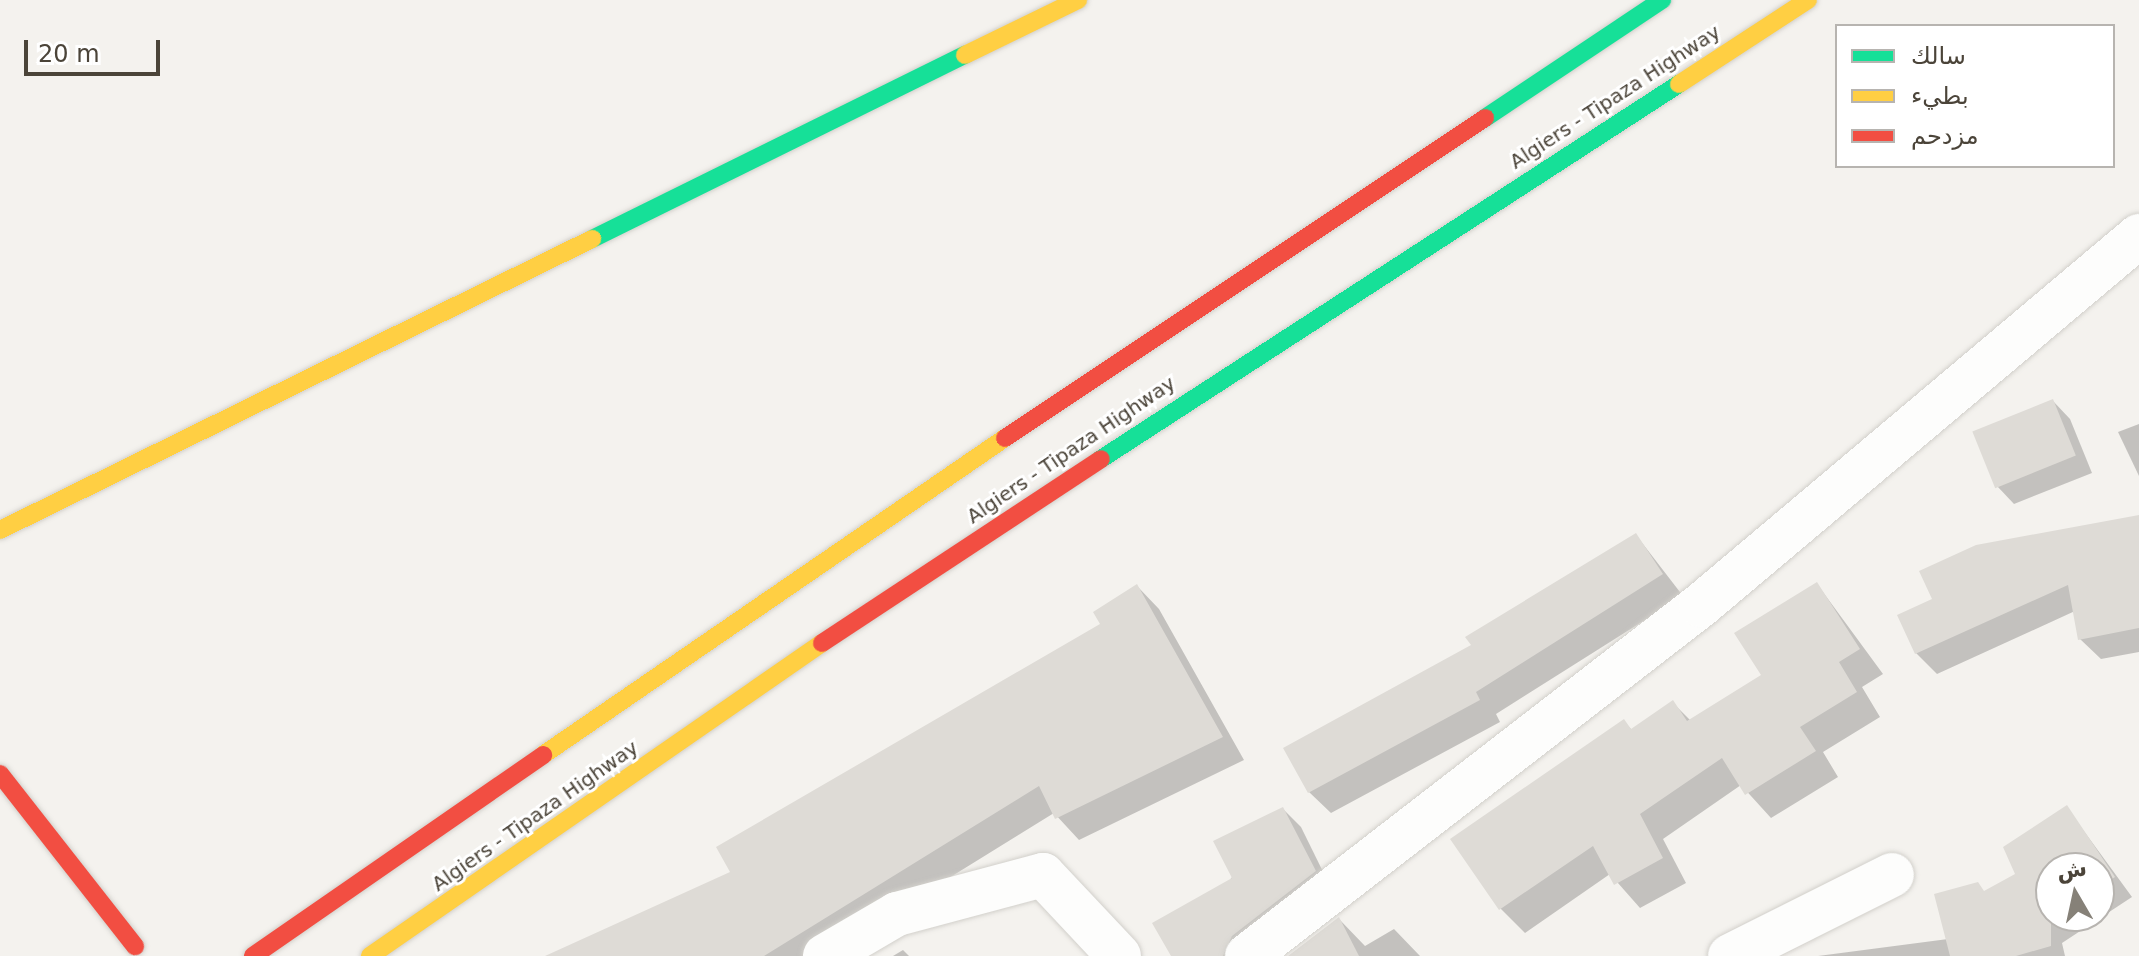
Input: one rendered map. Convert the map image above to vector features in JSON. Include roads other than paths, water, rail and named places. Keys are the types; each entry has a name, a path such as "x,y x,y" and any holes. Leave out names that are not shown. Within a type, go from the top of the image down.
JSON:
{"main road":[{"path":"0,530 1078,0"},
{"path":"253,956 898,510 1662,0"},
{"name":"Algiers - Tipaza Highway","path":"370,956 905,586 1808,0"},
{"path":"0,774 135,946"}],"street":[{"path":"1247,956 1701,605 2139,236"},
{"path":"825,956 897,914 1043,875 1119,956"},
{"path":"1730,956 1892,875"}]}
